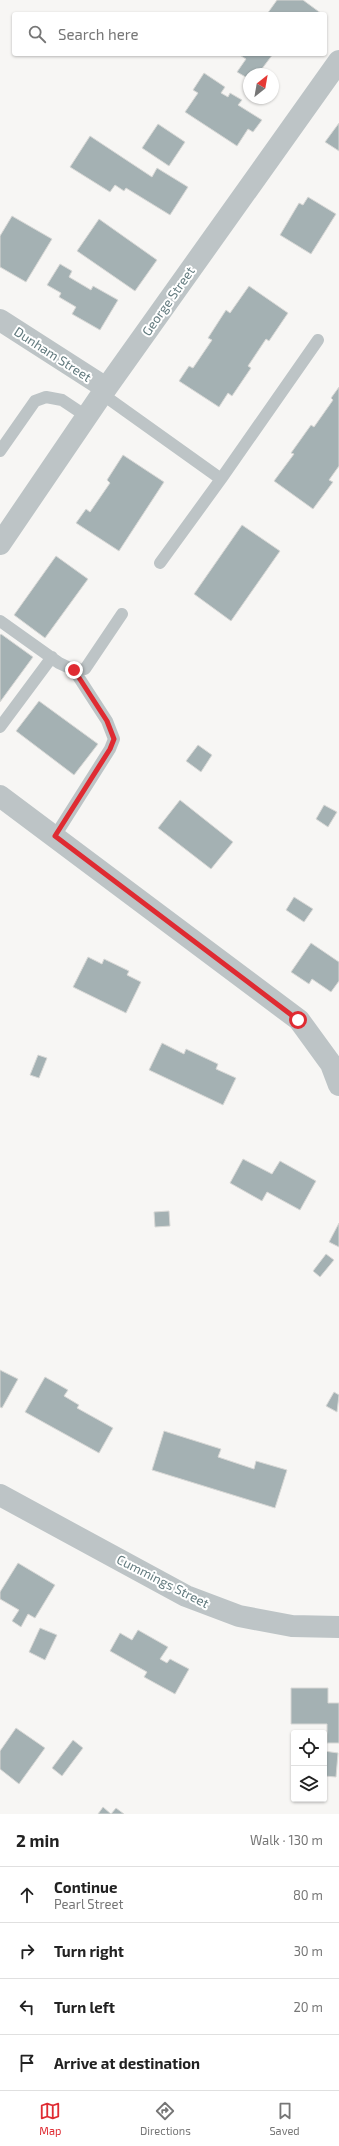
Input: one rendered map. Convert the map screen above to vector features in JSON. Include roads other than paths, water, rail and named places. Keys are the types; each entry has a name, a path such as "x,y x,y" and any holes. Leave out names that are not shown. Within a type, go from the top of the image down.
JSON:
{"street":[{"name":"George Street","path":"0,544 86,416 339,61"},
{"name":"Dunham Street","path":"0,320 104,391"},
{"path":"0,796 298,1020 335,1059 339,1085"},
{"name":"Cummings Street","path":"0,1495 186,1596 231,1613 292,1626 339,1627"}],"lane":[{"path":"160,563 221,479 318,340"},
{"path":"104,391 221,479"},
{"path":"0,451 35,401 46,397 62,400 86,416"},
{"path":"74,670 85,669 122,614"},
{"path":"0,621 52,657 74,670 107,721 114,739 110,749 55,836"},
{"path":"0,727 52,657"}]}
